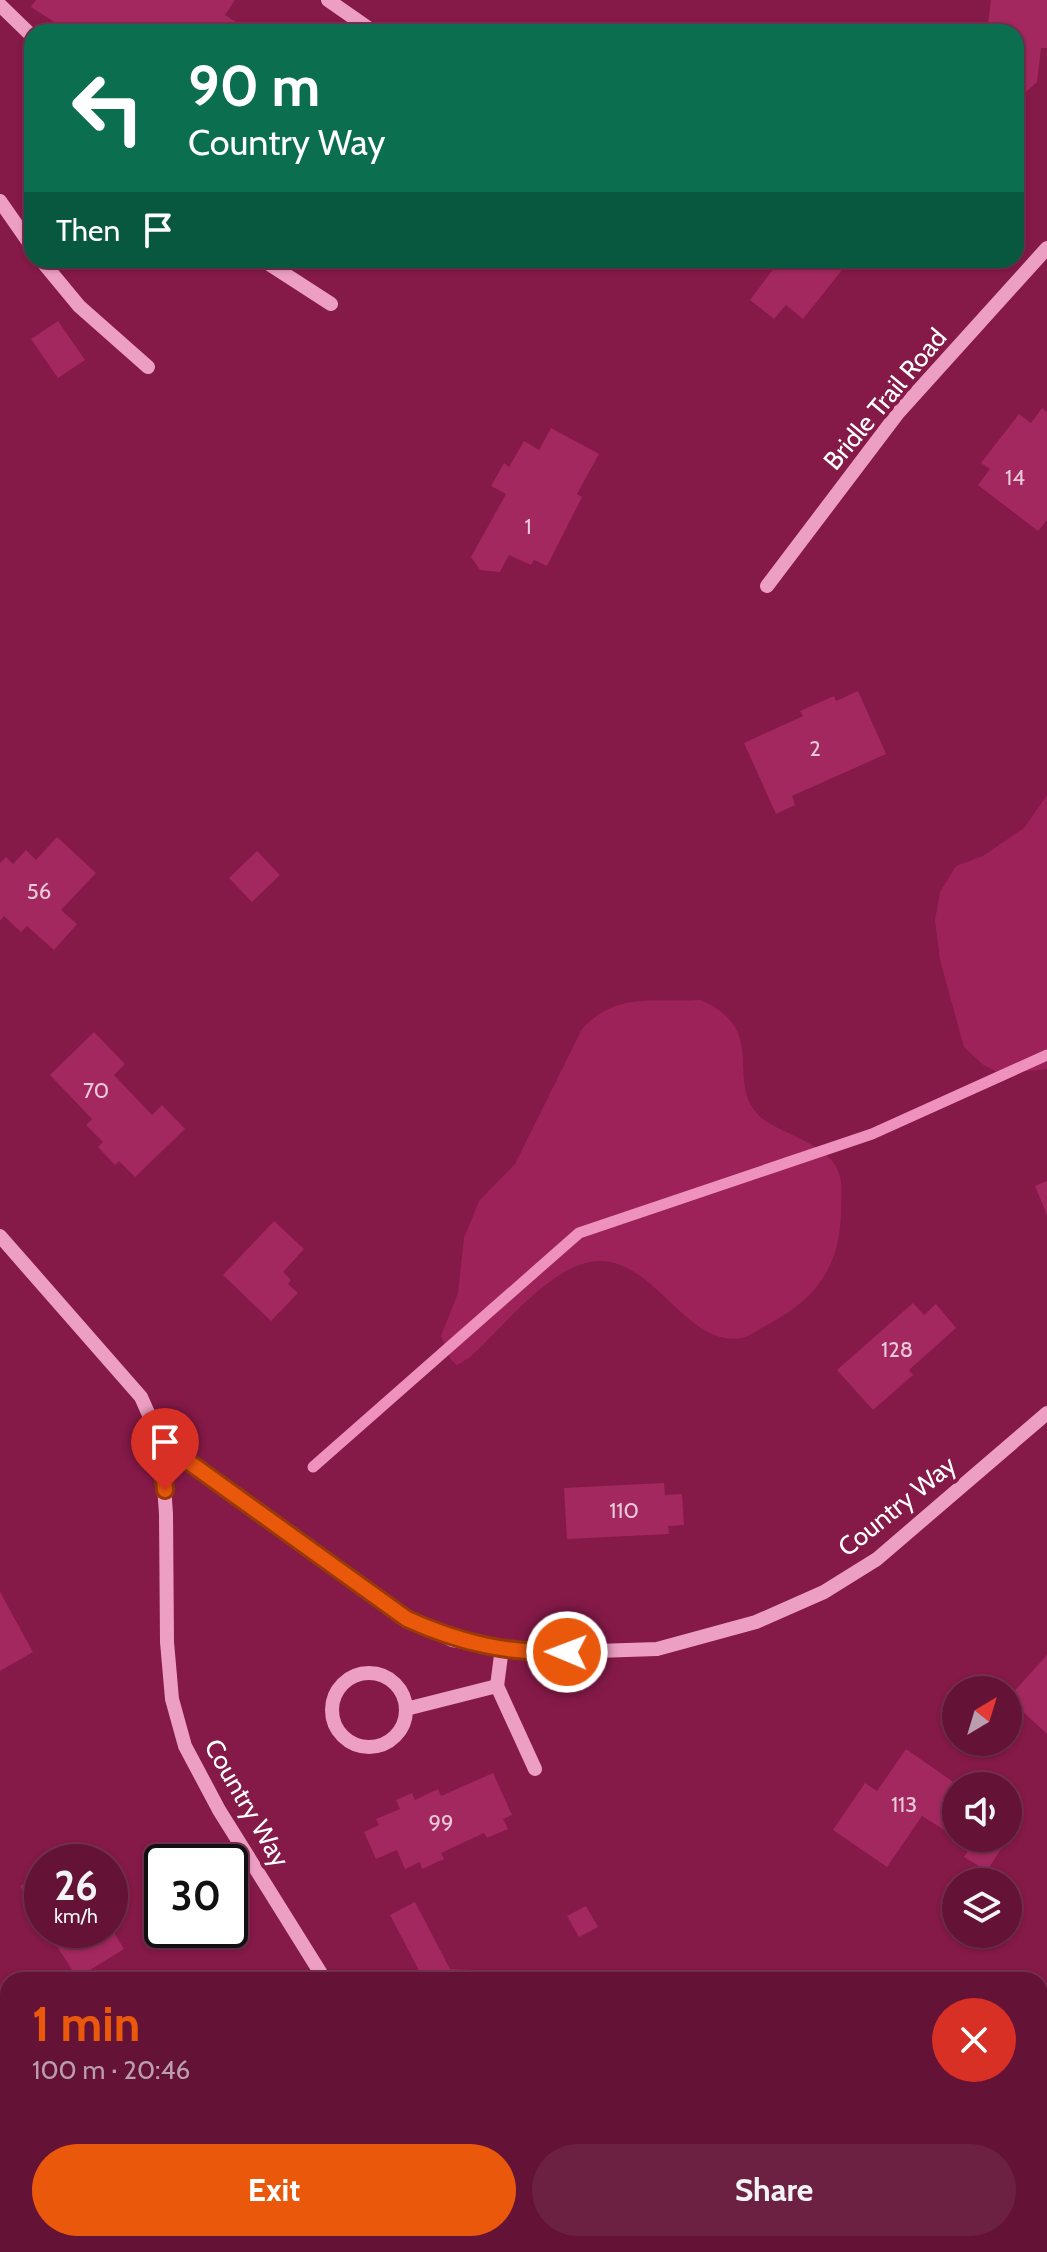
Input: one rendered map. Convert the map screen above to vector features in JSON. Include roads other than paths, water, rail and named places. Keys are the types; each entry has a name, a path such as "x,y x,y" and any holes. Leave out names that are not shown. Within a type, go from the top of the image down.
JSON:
{"street":[{"path":"328,0 362,24"},
{"path":"0,5 24,28"},
{"path":"0,201 24,236"},
{"name":"Bridle Trail Road","path":"767,586 898,413 1047,248"},
{"path":"48,268 79,306 148,367"},
{"path":"275,268 331,304"},
{"name":"Country Way","path":"0,1236 141,1397 161,1442 166,1514 167,1642 172,1699 185,1746 219,1810 320,1972"},
{"name":"Country Way","path":"161,1442 407,1619 452,1640 537,1653 657,1649 770,1616 824,1592 877,1559 1047,1413"},
{"path":"502,1648 497,1686 535,1769"},
{"path":"366,1673 378,1674 398,1686 406,1709 399,1733 378,1747 353,1744 342,1737 331,1715 332,1703 343,1682 366,1673"},
{"path":"406,1709 497,1686"}],"waterway":[{"path":"313,1467 579,1233 872,1134 1047,1055"}]}
